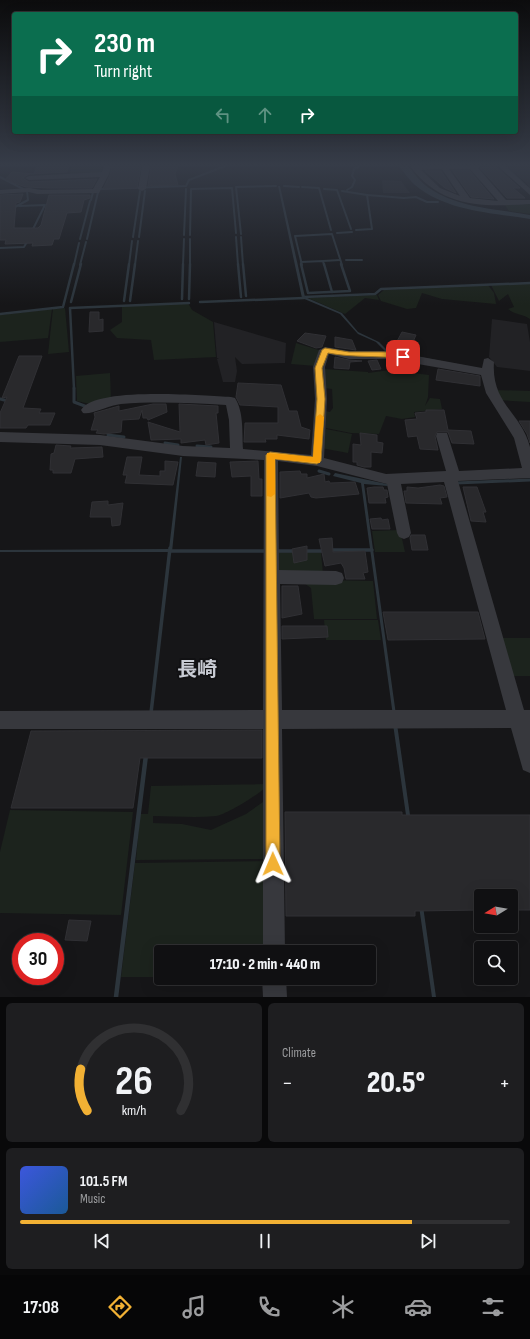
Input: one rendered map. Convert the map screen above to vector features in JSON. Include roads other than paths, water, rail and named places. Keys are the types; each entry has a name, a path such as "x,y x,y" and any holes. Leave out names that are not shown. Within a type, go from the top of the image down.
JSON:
{"street":[{"path":"0,437 100,440 183,451 270,455 317,461 386,479 530,473 518,434 494,402 487,367 389,355 349,355 325,350 319,368 321,399 317,461"},
{"path":"87,410 94,405 144,399 231,401 235,420 237,454"},
{"path":"442,436 452,476 524,719 530,763"},
{"path":"270,455 274,945"},
{"path":"393,479 404,533"},
{"path":"271,577 336,578"},
{"path":"0,720 524,719"},
{"path":"274,985 275,997"}],"waterway":[{"path":"32,231 41,213"},
{"path":"80,239 87,213"},
{"path":"87,239 93,213"},
{"path":"133,237 137,213"},
{"path":"139,237 142,213"},
{"path":"184,235 185,213"},
{"path":"190,213 190,235"},
{"path":"234,213 236,233"},
{"path":"239,213 241,234"},
{"path":"326,213 331,230"},
{"path":"345,213 351,229"},
{"path":"356,230 372,229 370,213"},
{"path":"337,233 352,232"},
{"path":"301,262 295,236 332,234 342,265"},
{"path":"236,237 238,265"},
{"path":"241,237 243,265"},
{"path":"183,265 184,239"},
{"path":"190,239 190,264"},
{"path":"0,248 24,247 28,240"},
{"path":"129,265 132,241"},
{"path":"135,265 138,241"},
{"path":"80,265 86,242"},
{"path":"74,265 79,243"},
{"path":"323,261 340,260"},
{"path":"346,260 362,260"},
{"path":"301,262 323,261"},
{"path":"323,261 324,265"},
{"path":"0,314 63,307 74,264"},
{"path":"71,302 81,264"},
{"path":"124,301 129,264"},
{"path":"130,301 135,264"},
{"path":"182,299 183,264"},
{"path":"189,299 190,264"},
{"path":"238,264 241,297"},
{"path":"243,264 246,296"},
{"path":"301,264 308,293 332,292"},
{"path":"324,264 332,292"},
{"path":"332,292 350,291 341,264"},
{"path":"304,297 375,294 381,289 530,283"},
{"path":"200,302 304,298"},
{"path":"74,389 70,308 189,303"},
{"path":"74,389 74,402 90,408"},
{"path":"0,399 8,401"},
{"path":"108,435 124,437"},
{"path":"165,443 178,445"},
{"path":"197,446 211,447"},
{"path":"319,471 329,474"},
{"path":"456,483 530,480"},
{"path":"151,713 170,548"},
{"path":"330,550 372,550"},
{"path":"170,551 266,551"},
{"path":"276,551 296,551"},
{"path":"304,551 324,551"},
{"path":"116,997 146,755"}],"district":[{"name":"長崎","path":"197,670"}]}
